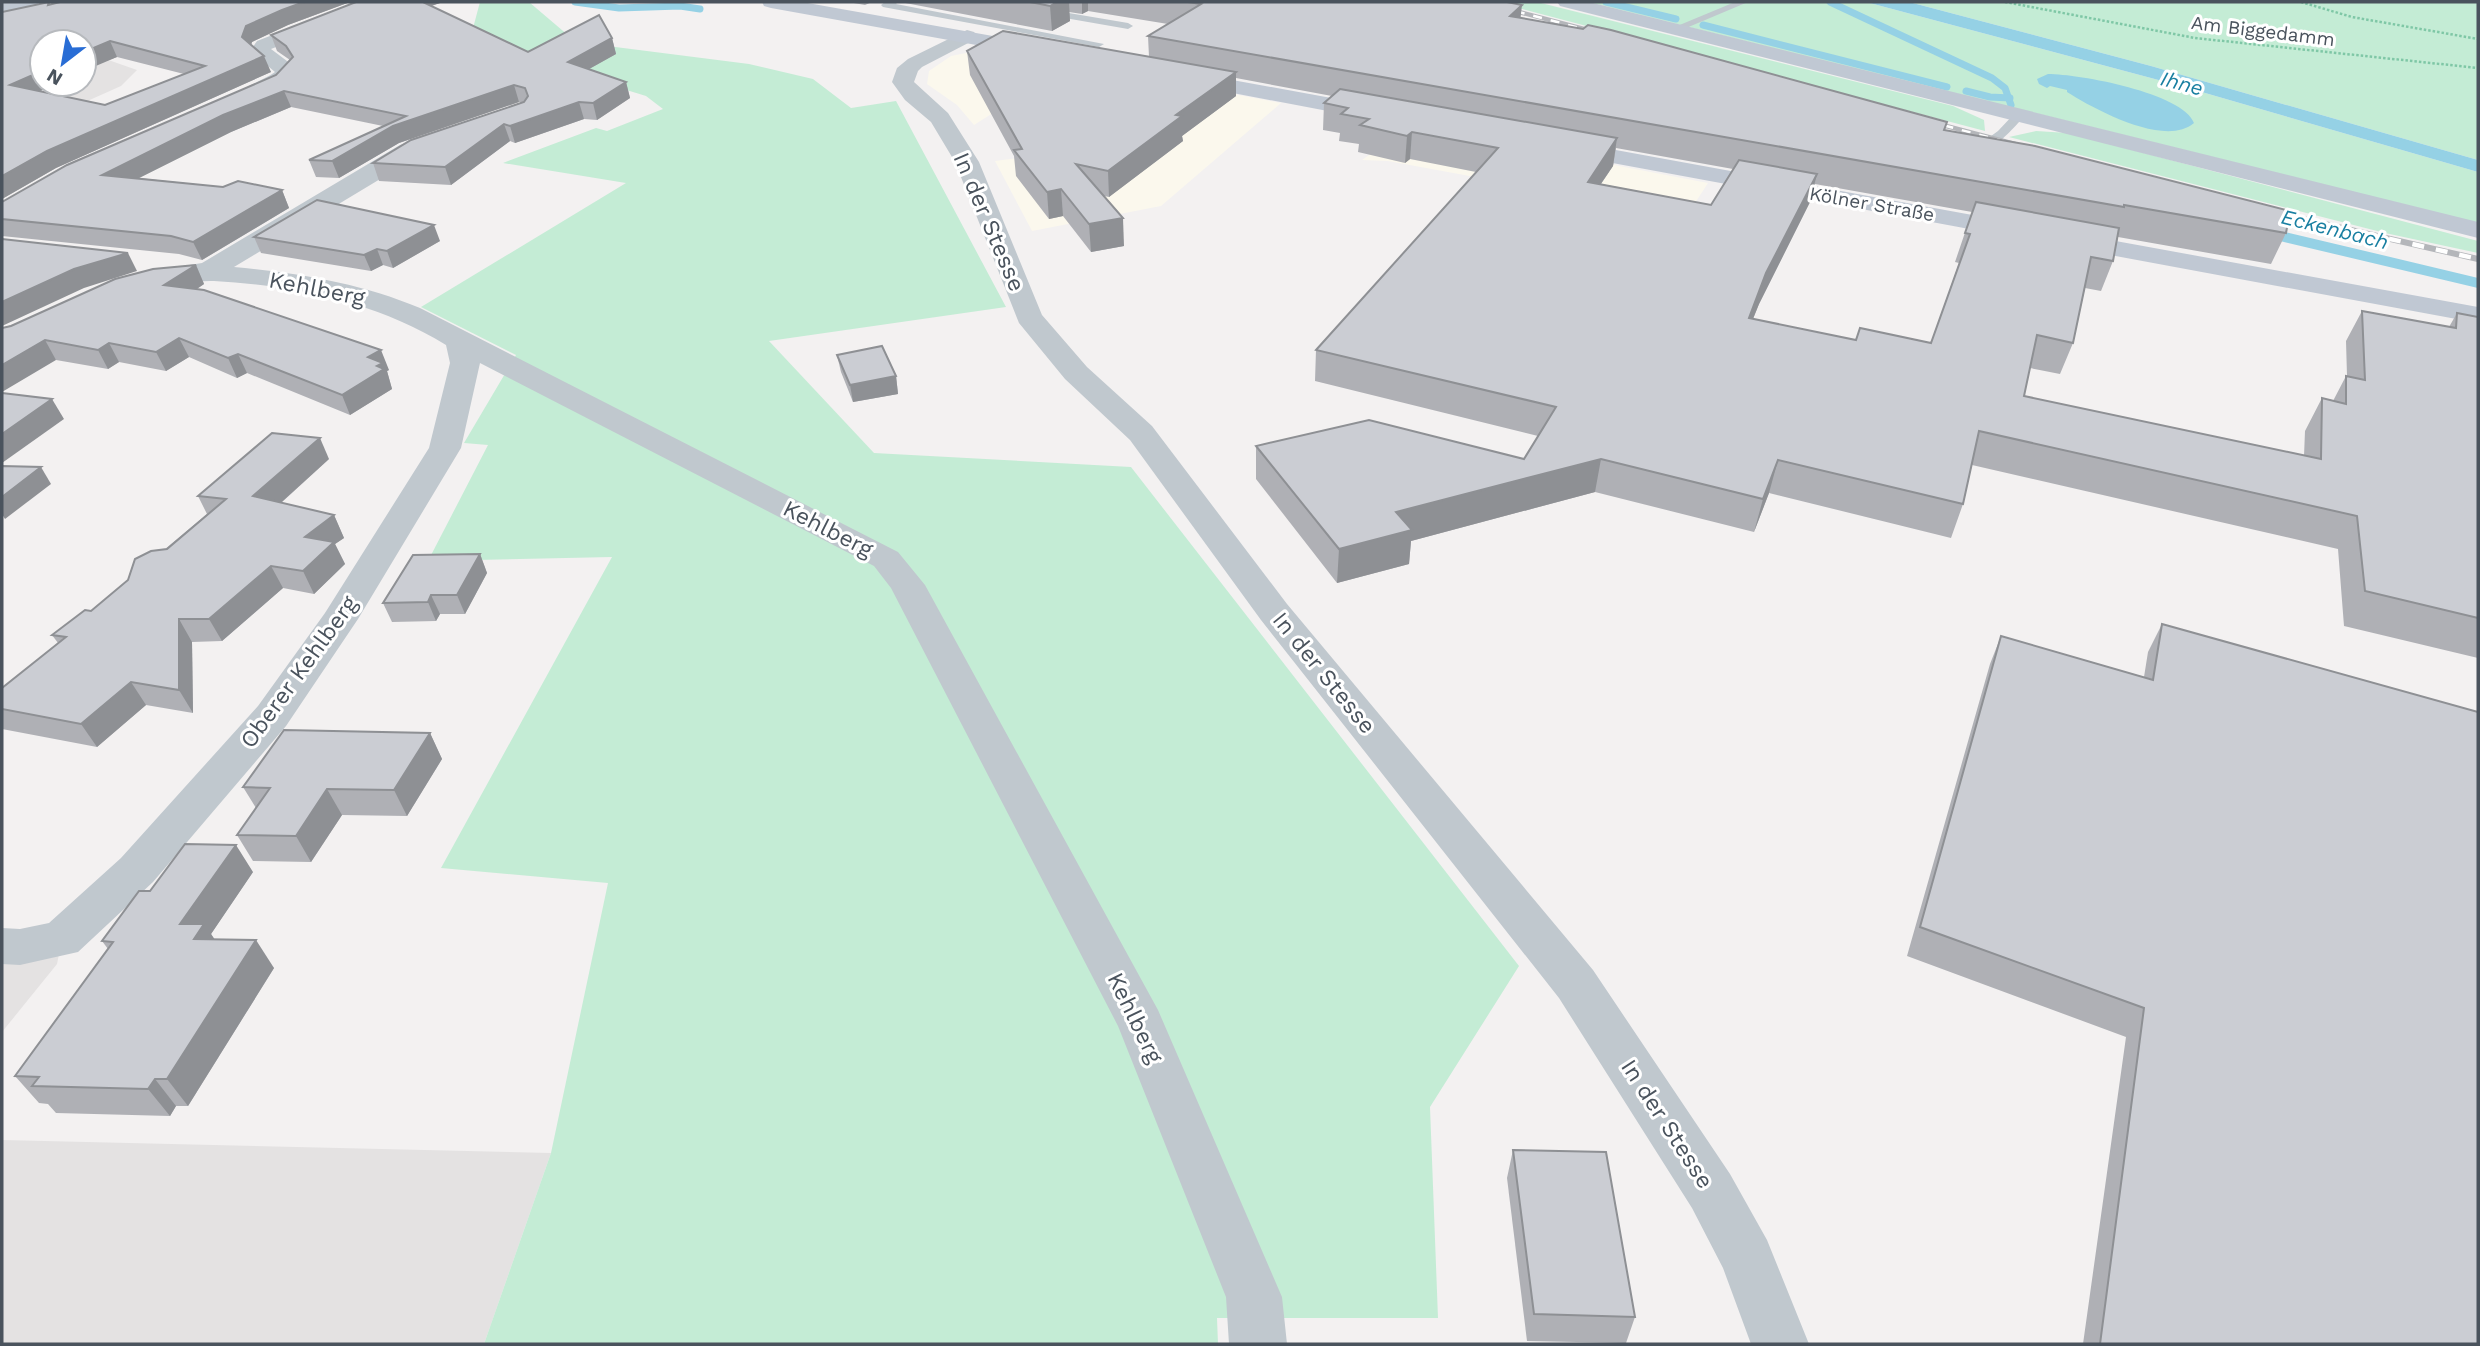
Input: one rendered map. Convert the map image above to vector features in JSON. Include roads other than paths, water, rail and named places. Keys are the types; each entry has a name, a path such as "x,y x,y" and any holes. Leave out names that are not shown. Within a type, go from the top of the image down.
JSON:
{"street":[{"path":"225,105 284,77 284,68 260,51 264,45 374,2"},
{"path":"771,2 1118,65"},
{"path":"1567,2 2478,230"},
{"path":"2,9 37,7"},
{"path":"2,21 37,7"},
{"name":"In der Stesse","path":"967,36 908,68 903,82 913,95 940,118 967,162 1029,317 1076,373 1141,433 1273,612 1576,984 1711,1191 1747,1258 1780,1344"},
{"path":"1159,73 1400,118"},
{"path":"138,260 180,265 206,272 408,150 439,138"},
{"name":"Kölner Straße","path":"1532,142 2478,315"},
{"name":"Kehlberg","path":"111,290 156,276 206,272 342,289 390,304 886,559 907,586 1142,1024 1254,1297 1258,1344"},
{"name":"Oberer Kehlberg","path":"2,946 20,947 62,939 137,870 272,716 340,620 445,448 461,388 464,363 460,341"}],"lane":[{"path":"893,2 886,5 1099,44"},
{"path":"1675,29 1743,2"},
{"path":"1037,11 1128,26"},
{"path":"1083,53 1140,19"},
{"path":"1965,151 1978,154 2019,115"}],"water":[{"name":"Ihne","path":"1866,2 1909,2 2151,66 2478,160 2478,172 2181,86"},
{"path":"2048,74 2082,77 2151,94 2186,112 2194,123 2181,130 2166,131 2130,123 2094,108 2067,90 2050,86 2047,88 2039,84 2037,79"}],"waterway":[{"path":"575,2 619,8 680,6 700,9"},
{"path":"1606,2 1676,19"},
{"name":"Eckenbach","path":"1830,2 1992,78 2005,88 2009,98"},
{"path":"1703,25 1947,87"},
{"path":"1966,91 2009,98"},
{"name":"Eckenbach","path":"2009,98 2011,105"},
{"name":"Eckenbach","path":"2268,233 2478,283"}],"railway":[{"path":"1481,2 1603,34"},
{"path":"1927,121 2015,144"},
{"path":"2269,211 2280,213"},
{"path":"2272,212 2478,259"}]}
